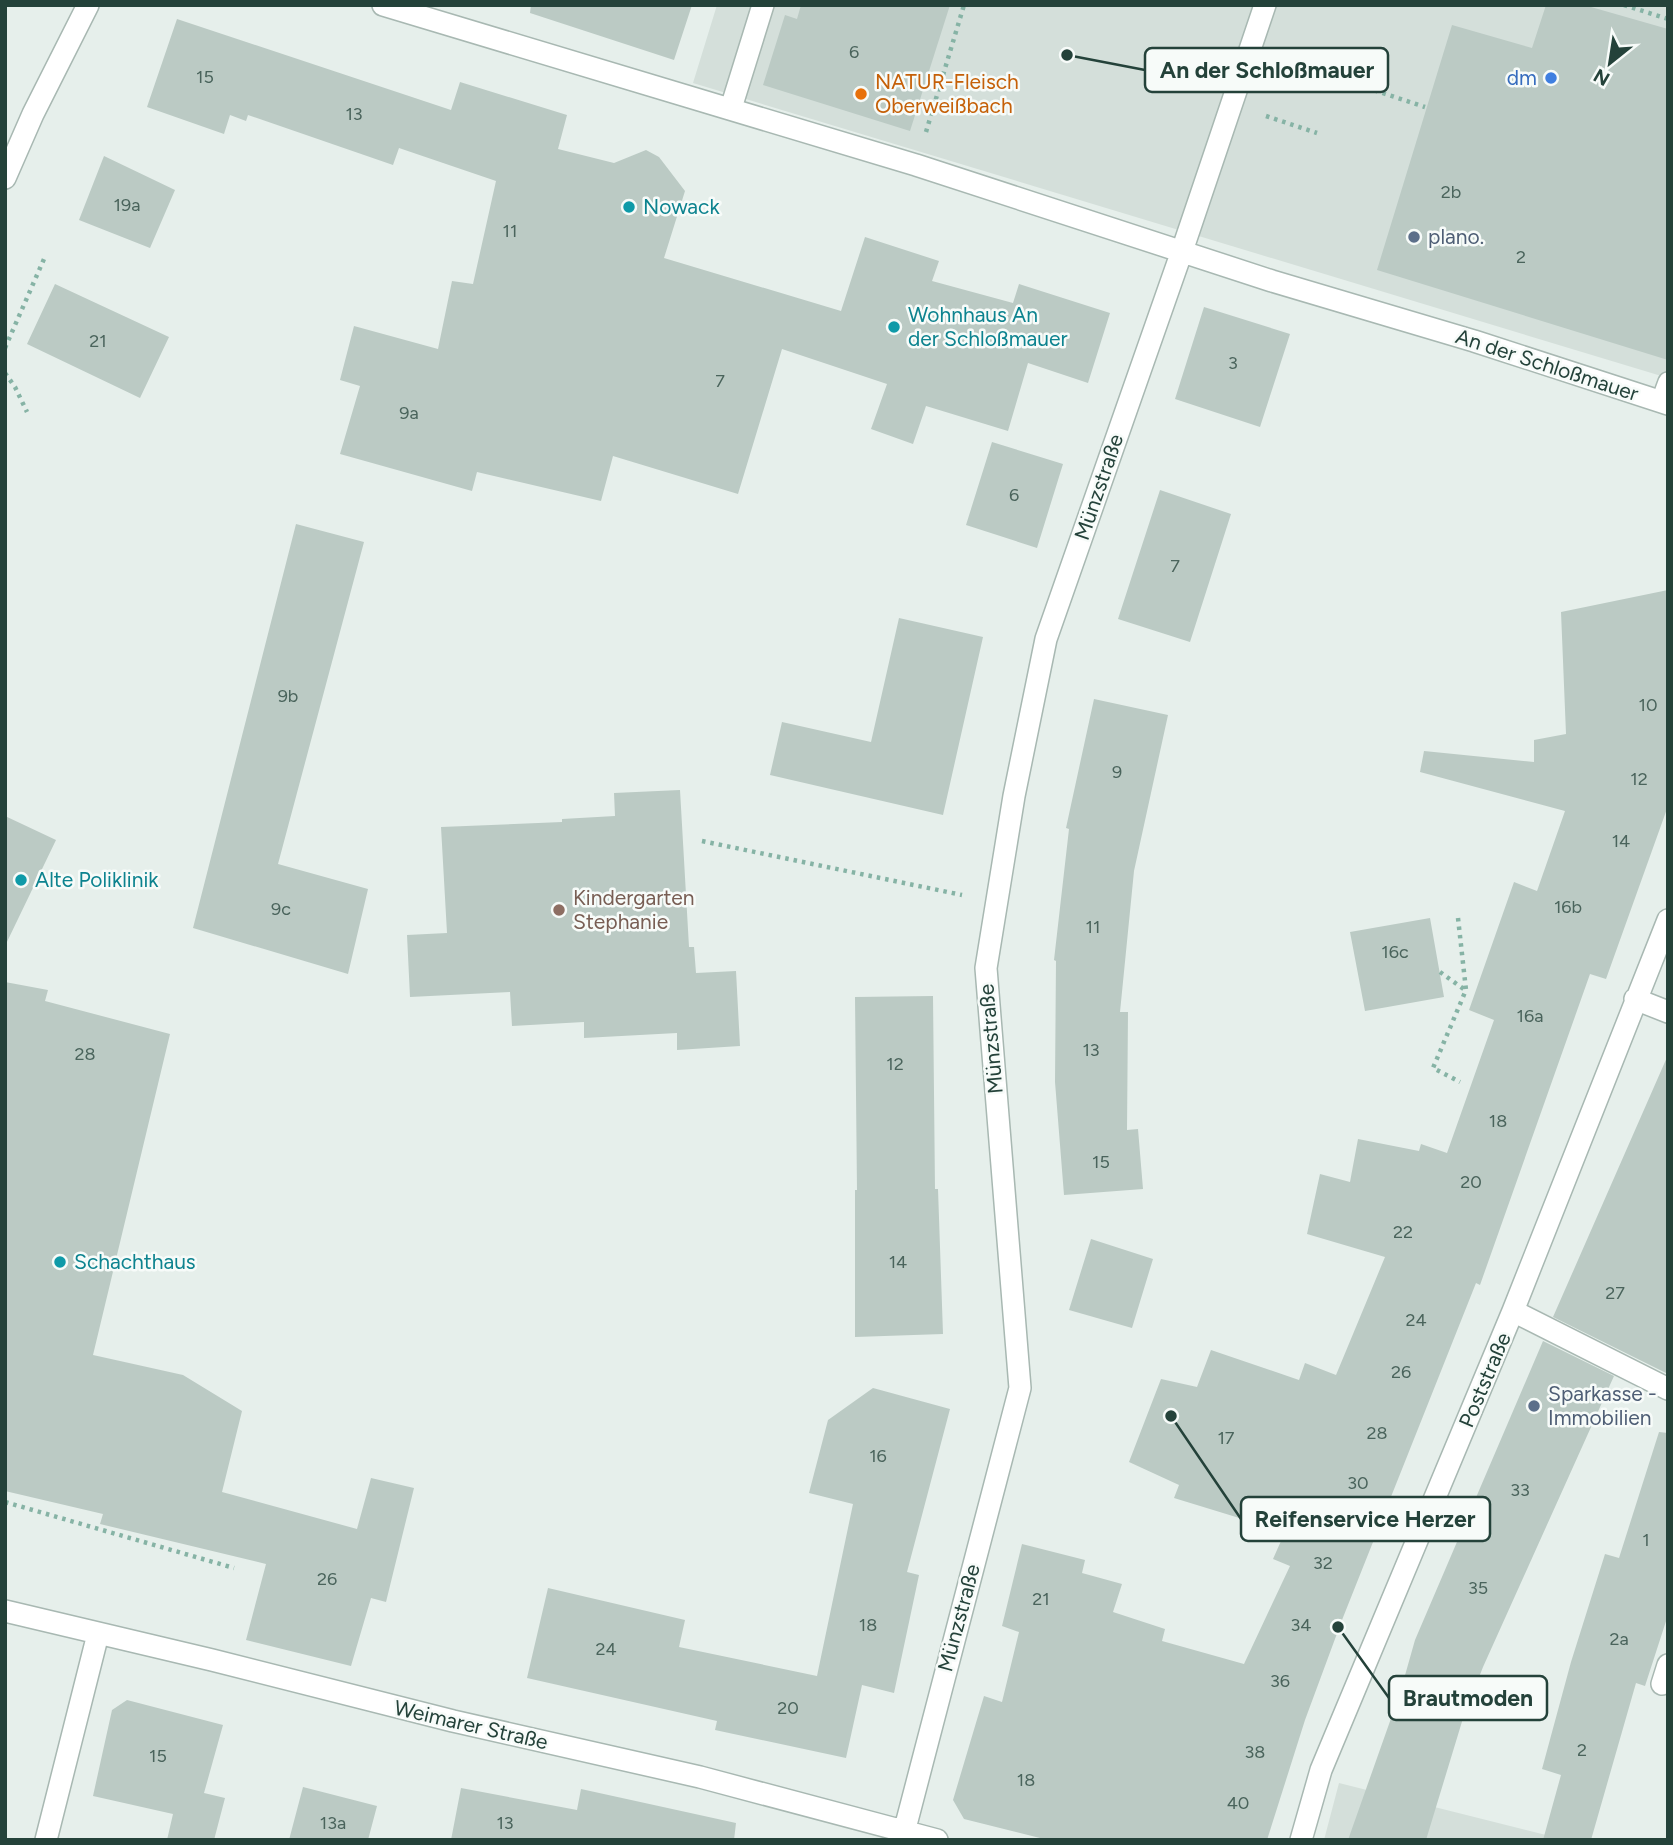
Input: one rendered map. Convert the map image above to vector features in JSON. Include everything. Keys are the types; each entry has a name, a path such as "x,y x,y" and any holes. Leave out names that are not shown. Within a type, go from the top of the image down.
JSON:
{"street":[{"path":"5,178 33,114 88,5"},
{"name":"An der Schloßmauer","path":"383,5 930,169 1272,281 1665,396"},
{"path":"731,108 763,5"},
{"name":"Münzstraße","path":"903,1835 1020,1388 986,968 1014,796 1046,639 1265,5"},
{"name":"Poststraße","path":"1301,1840 1321,1770 1513,1311 1668,920"},
{"path":"1635,999 1668,1012"},
{"path":"1513,1311 1668,1389"},
{"name":"Weimarer Straße","path":"5,1611 453,1721 700,1777 903,1835 937,1840"},
{"path":"46,1840 98,1634"}],"path":[{"path":"924,137 964,5"},
{"path":"1624,5 1668,19"},
{"path":"1334,77 1425,107"},
{"path":"1233,104 1317,134"},
{"path":"5,348 44,259"},
{"path":"5,373 27,412"},
{"path":"702,841 996,902"},
{"path":"1458,918 1466,990 1433,1068 1461,1082"},
{"path":"1440,972 1466,990"},
{"path":"5,1502 234,1568"}],"shaded area":[{"path":"717,5 1668,5 1668,378 693,83"},
{"path":"1339,1783 1566,1840 1324,1840"}],"building":[{"path":"531,5 692,5 674,60 530,13"},
{"path":"801,5 950,5 910,131 763,85 785,15 797,19"},
{"path":"1546,5 1584,5 1668,29 1668,360 1377,270 1452,25 1532,48"},
{"path":"177,19 451,110 460,82 567,115 558,149 614,163 646,150 659,157 685,191 664,258 841,311 865,237 939,261 932,281 1013,303 1019,284 1110,313 1088,383 1028,363 1008,431 926,406 913,444 871,429 887,384 782,349 738,494 613,456 601,501 477,472 472,491 340,454 360,386 340,380 354,326 438,349 452,281 473,284 496,181 399,148 393,165 248,115 246,121 230,115 224,134 147,107"},
{"path":"104,156 175,190 150,248 79,220"},
{"path":"55,284 169,337 140,398 27,344"},
{"path":"1204,307 1290,334 1260,427 1175,399"},
{"path":"992,442 1063,464 1037,548 966,525"},
{"path":"1160,490 1231,514 1190,642 1118,619"},
{"path":"296,524 364,542 278,864 368,889 348,974 193,928"},
{"path":"1668,590 1668,806 1606,979 1590,974 1480,1285 1476,1283 1342,1620 1305,1720 1267,1840 1048,1840 964,1819 953,1800 984,1696 1002,1702 1019,1632 1002,1626 1022,1544 1085,1560 1082,1573 1122,1584 1113,1612 1165,1629 1162,1641 1244,1664 1290,1566 1273,1559 1285,1532 1174,1498 1179,1485 1129,1462 1161,1379 1197,1387 1211,1350 1299,1380 1305,1363 1336,1375 1385,1257 1307,1234 1320,1174 1350,1182 1358,1139 1419,1151 1421,1144 1447,1153 1494,1020 1469,1010 1514,882 1537,891 1565,811 1420,772 1424,751 1534,762 1534,740 1566,734 1561,612"},
{"path":"899,618 983,637 943,815 770,775 782,722 871,742"},
{"path":"1094,699 1168,715 1134,871 1120,1012 1128,1012 1127,1130 1138,1129 1143,1189 1064,1195 1055,1082 1054,960 1069,829 1066,828"},
{"name":"Kindergarten Stephanie","path":"680,790 689,947 694,947 696,973 736,971 740,1046 677,1050 677,1033 584,1038 584,1022 512,1026 510,992 410,997 407,935 447,933 441,827 562,822 562,819 615,816 614,793"},
{"name":"Alte Poliklinik","path":"5,816 56,840 5,946"},
{"path":"1430,918 1444,997 1365,1011 1350,932"},
{"path":"5,982 48,990 45,1001 170,1034 93,1355 183,1375 242,1411 222,1492 357,1529 371,1478 414,1488 386,1602 371,1598 351,1666 246,1640 266,1564 100,1524 103,1514 5,1491"},
{"path":"933,996 935,1189 938,1189 943,1334 855,1337 855,997"},
{"path":"1668,1055 1668,1374 1553,1317"},
{"path":"1091,1239 1153,1259 1132,1328 1069,1310"},
{"path":"1543,1341 1614,1376 1483,1667 1464,1715 1426,1840 1348,1840 1400,1693 1415,1640"},
{"path":"873,1388 950,1409 907,1572 919,1575 894,1693 862,1685 846,1758 715,1730 717,1721 527,1678 548,1588 685,1620 679,1647 817,1676 853,1504 809,1493 828,1420"},
{"path":"1659,1432 1668,1433 1668,1615 1645,1686 1636,1683 1591,1840 1543,1840 1561,1775 1542,1769 1571,1662 1605,1554 1619,1558"},
{"path":"127,1700 223,1725 204,1793 225,1798 214,1840 167,1840 173,1814 93,1796 112,1710"},
{"path":"303,1787 377,1806 368,1840 289,1840"},
{"path":"461,1788 577,1810 581,1789 736,1823 734,1840 451,1840"}],"place":[{"name":"An der Schloßmauer","path":"1067,55"},
{"name":"dm","path":"1551,78"},
{"name":"NATUR-Fleisch Oberweißbach","path":"861,94"},
{"name":"Nowack","path":"629,207"},
{"name":"plano.","path":"1414,237"},
{"name":"Wohnhaus An der Schloßmauer","path":"894,327"},
{"name":"Alte Poliklinik","path":"21,880"},
{"name":"Kindergarten Stephanie","path":"559,910"},
{"name":"Schachthaus","path":"60,1262"},
{"name":"Sparkasse - Immobilien","path":"1534,1406"},
{"name":"Reifenservice Herzer","path":"1171,1416"},
{"name":"Brautmoden","path":"1338,1627"}]}
